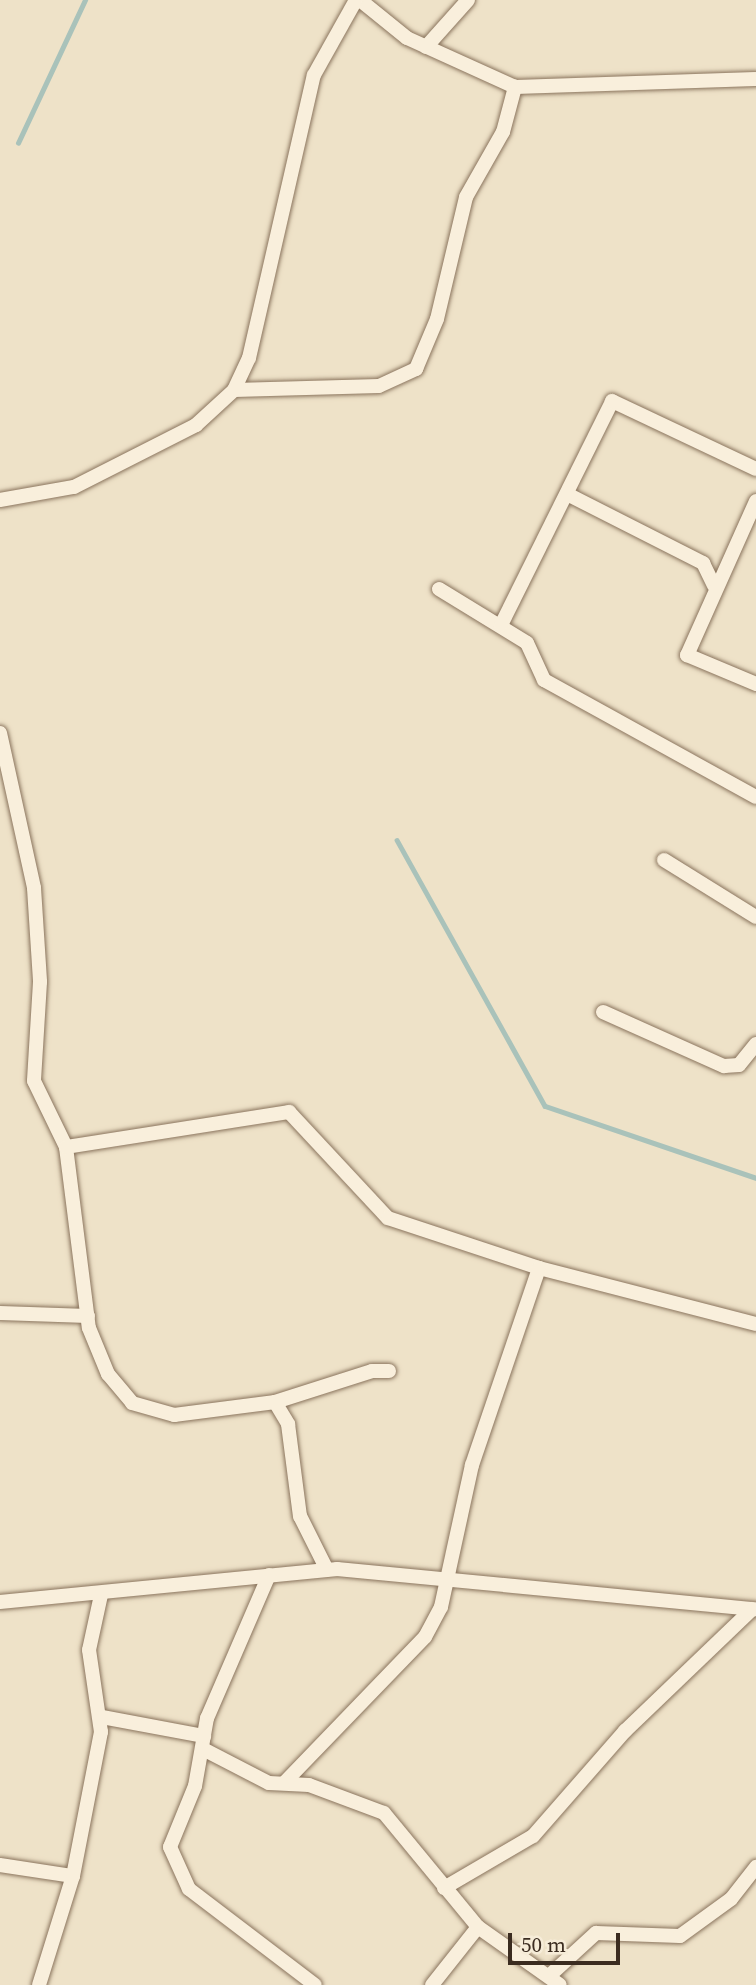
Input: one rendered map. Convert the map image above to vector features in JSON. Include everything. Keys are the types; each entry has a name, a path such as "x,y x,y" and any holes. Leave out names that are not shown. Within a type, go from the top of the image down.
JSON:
{"street":[{"path":"0,500 74,487 196,425 234,390 248,358 314,75 358,0 426,47 515,87 756,79"},
{"path":"426,47 468,0"},
{"path":"234,390 379,386 416,369 437,319 466,197 503,132 515,87"},
{"path":"500,625 612,401 756,469"},
{"path":"567,494 703,562 714,586"},
{"path":"756,500 714,586 687,655 756,684"},
{"path":"439,589 527,643 544,680 756,797"},
{"path":"0,733 34,888 40,982 34,1080 66,1147 88,1316 108,1374 132,1403 174,1415 275,1402 372,1371 389,1371"},
{"path":"664,860 756,917"},
{"path":"603,1012 724,1066 739,1065 756,1044"},
{"path":"66,1147 289,1112 388,1218 539,1268 756,1324"},
{"path":"284,1783 425,1637 451,1579 472,1465 539,1268"},
{"path":"0,1313 88,1316"},
{"path":"275,1402 288,1424 300,1516 327,1570"},
{"path":"0,1602 101,1595 269,1574 327,1570 451,1579 754,1609"},
{"path":"269,1574 171,1836 172,1855 189,1889 314,1985"},
{"path":"39,1985 73,1876 102,1717 89,1650 101,1595"},
{"path":"444,1888 533,1836 625,1731 754,1609"},
{"path":"102,1717 204,1743 269,1783 309,1785 384,1813 478,1927 554,1981 596,1933 680,1936 731,1899 756,1867"},
{"path":"0,1865 73,1876"},
{"path":"432,1985 478,1927"}],"waterway":[{"path":"18,143 85,0"},
{"path":"397,840 545,1106 756,1178"}]}
